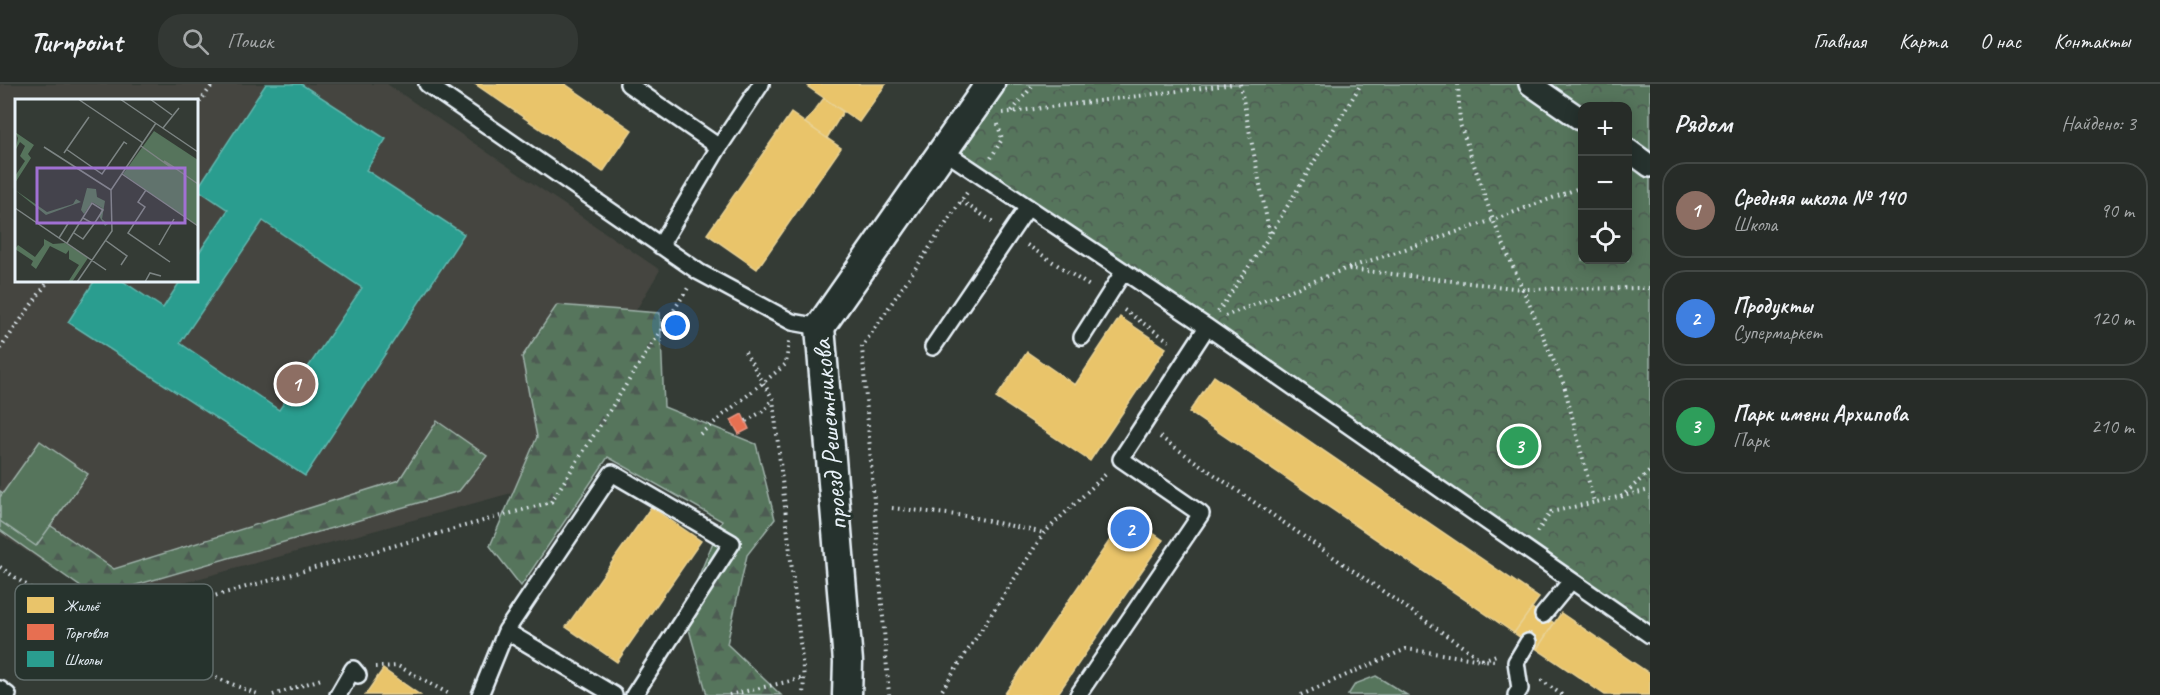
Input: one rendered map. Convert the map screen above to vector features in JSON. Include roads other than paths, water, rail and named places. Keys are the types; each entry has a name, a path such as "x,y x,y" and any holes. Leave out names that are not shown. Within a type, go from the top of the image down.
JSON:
{"street":[{"name":"проезд Решетникова","path":"847,695 848,662 820,327 990,84"},
{"path":"1530,84 1578,117"},
{"path":"1632,153 1650,166"}],"lane":[{"path":"427,84 699,272 792,322 820,327"},
{"path":"628,84 719,147"},
{"path":"660,246 719,147 761,84"},
{"path":"944,151 1124,271 1209,324 1650,635"},
{"path":"933,348 1028,207"},
{"path":"1082,337 1124,271"},
{"path":"1078,695 1201,514 1121,459 1209,324"},
{"path":"480,695 506,631 612,473 732,543 634,695"},
{"path":"1543,615 1571,581"},
{"path":"506,631 614,695"},
{"path":"1516,695 1520,689 1516,662 1528,642"},
{"path":"338,695 353,669 358,675"},
{"path":"0,689 8,695"}],"place":[{"name":"Средняя школа № 140","path":"296,384"},
{"name":"Парк имени Архипова","path":"1519,446"},
{"name":"Продукты","path":"1130,529"}]}
